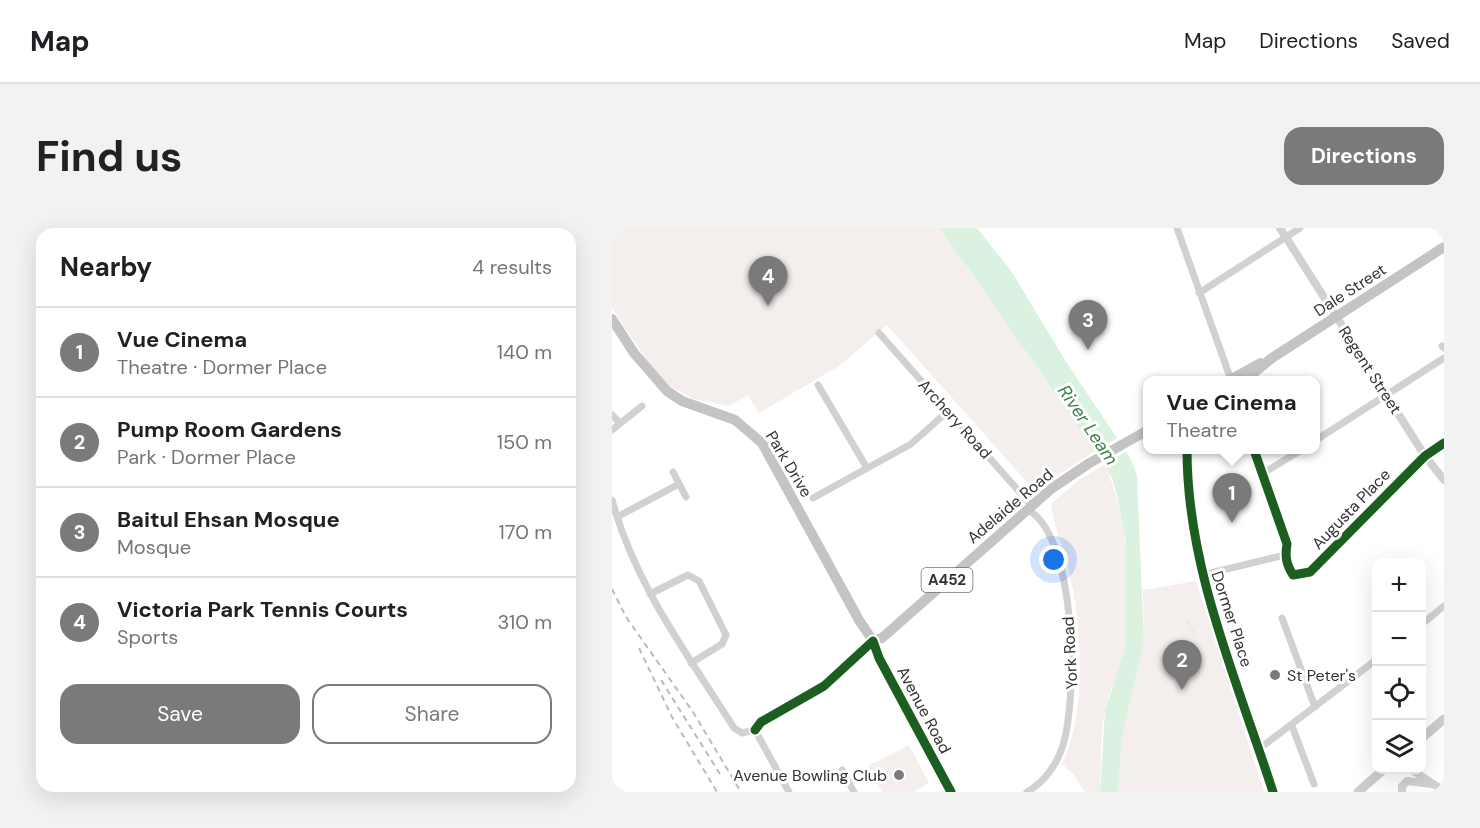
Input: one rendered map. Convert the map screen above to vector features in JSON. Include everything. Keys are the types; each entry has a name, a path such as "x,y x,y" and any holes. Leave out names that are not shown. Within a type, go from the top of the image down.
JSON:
{"highway":[{"name":"Dale Street","path":"1238,376 1272,358 1444,247"},
{"name":"Park Drive","path":"612,319 640,361 667,391 682,401 735,420 762,443 873,641"},
{"name":"Dale Street","path":"1251,376 1272,358"},
{"name":"Adelaide Road","path":"873,641 882,638 1051,489 1088,464 1143,433"}],"main road":[{"path":"1426,735 1444,720"},
{"path":"1358,792 1378,774"}],"street":[{"name":"Regent Street","path":"1280,228 1425,456 1444,480"},
{"path":"1199,293 1300,228"},
{"path":"1180,229 1199,293 1229,376"},
{"name":"Archery Road","path":"879,333 1030,508"},
{"path":"1320,437 1444,358"},
{"path":"818,385 867,468"},
{"path":"612,430 642,406"},
{"path":"813,498 911,444 948,411"},
{"path":"612,415 620,423"},
{"name":"Augusta Place","path":"1285,555 1293,574 1310,572 1425,456 1444,443"},
{"name":"Dormer Place","path":"1187,454 1191,506 1202,575 1273,792"},
{"path":"1202,575 1285,555 1287,544 1255,454"},
{"path":"1262,474 1294,454"},
{"path":"673,472 686,497"},
{"path":"617,518 679,484"},
{"path":"612,500 617,518 650,594 734,728 742,733 755,730 761,722 824,686 873,641"},
{"name":"York Road","path":"1027,792 1045,779 1057,761 1067,732 1071,701 1072,651 1066,597 1049,533 1030,508"},
{"path":"650,594 688,575 699,581 726,635 722,644 692,663"},
{"path":"1426,621 1444,606"},
{"path":"1282,618 1315,707"},
{"name":"Avenue Road","path":"873,641 879,658 951,792"},
{"path":"1259,749 1372,664"},
{"path":"1292,726 1314,784"},
{"path":"755,730 789,792"},
{"path":"842,770 854,792"},
{"path":"1418,774 1444,790"},
{"path":"1402,788 1413,780 1432,784"},
{"path":"1366,784 1374,792"}],"shaded area":[{"path":"612,228 940,228 1095,451 1034,490 887,325 839,366 759,413 748,395 729,406 694,399 668,385 650,365 612,308"},
{"path":"1104,465 1118,504 1127,555 1129,630 1124,657 1109,695 1103,720 1100,792 1085,792 1073,774 1062,764 1076,718 1080,666 1079,639 1073,589 1051,504 1079,480"},
{"path":"1196,581 1264,792 1118,792 1122,738 1144,642 1143,590"},
{"name":"Avenue Bowling Club","path":"909,745 929,783 913,792 882,792 868,766"}],"water":[{"name":"River Leam","path":"940,228 977,228 1012,272 1068,365 1130,457 1137,475 1144,642 1122,738 1118,792 1100,792 1105,710 1126,646 1126,543 1112,478"}],"pier":[{"path":"1119,437 1129,450 1101,466 1093,452"}],"waterway":[{"path":"1186,620 1194,633"}],"railway":[{"path":"612,589 626,617 693,712 741,792"},
{"path":"639,648 672,717 717,792"},
{"path":"661,680 720,774"}],"cycle path":[{"path":"1255,454 1287,544 1287,560 1293,575 1310,572 1425,456 1444,443"},
{"path":"1187,454 1189,494 1195,538 1205,581 1216,624 1273,792"},
{"path":"755,730 761,722 824,686 873,641 879,658 951,792"}],"place":[{"name":"Victoria Park Tennis Courts","path":"768,306"},
{"name":"Baitul Ehsan Mosque","path":"1088,350"},
{"name":"Vue Cinema","path":"1232,523"},
{"name":"St Peter's","path":"1275,675"},
{"name":"Pump Room Gardens","path":"1182,690"},
{"name":"Avenue Bowling Club","path":"899,775"}]}
